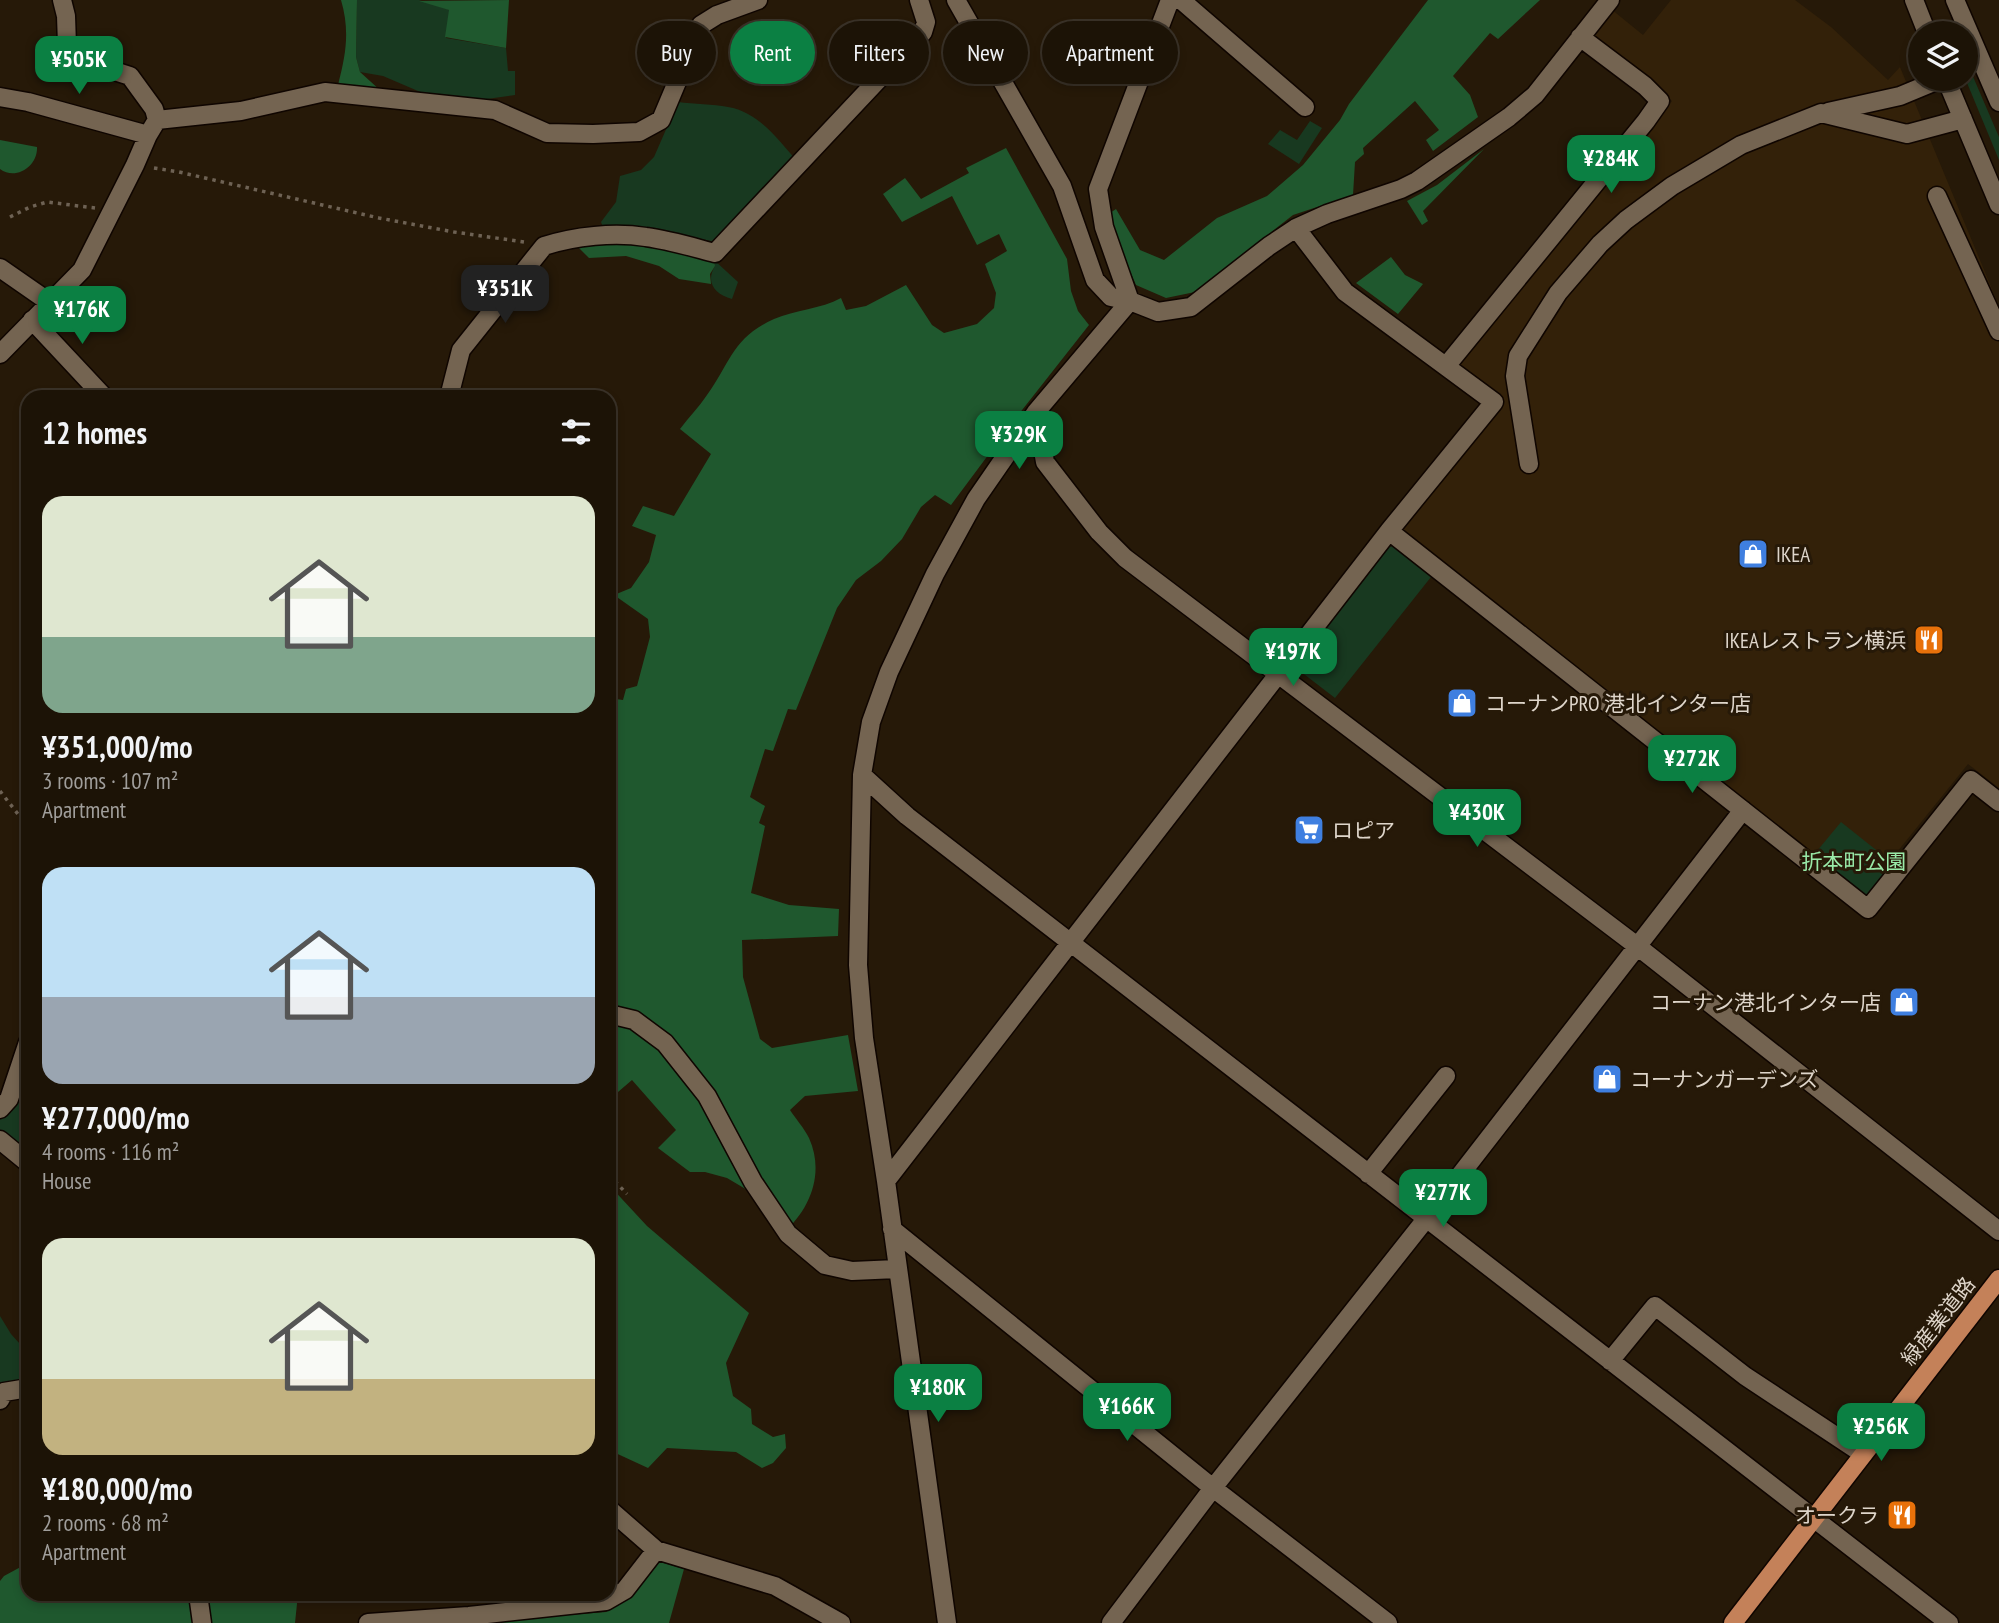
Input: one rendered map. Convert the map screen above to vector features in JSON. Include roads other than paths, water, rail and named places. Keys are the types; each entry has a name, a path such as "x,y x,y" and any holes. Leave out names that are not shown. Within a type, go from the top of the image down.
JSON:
{"main road":[{"name":"緑産業道路","path":"1733,1623 1999,1279"}],"street":[{"path":"0,354 82,270 153,128 154,109 130,76 76,59 67,45 66,16 62,0"},
{"path":"0,97 153,128 325,92 495,110 547,133 639,132 661,120 701,25 717,15 758,0"},
{"path":"451,390 461,350 544,246 603,236 645,237 715,253 923,32 926,22 919,0"},
{"path":"956,0 1062,186 1095,280 1111,297 1158,312 1191,307 1296,228 1417,181 1509,117 1535,95 1610,0"},
{"path":"1130,301 1104,227 1098,189 1170,0"},
{"path":"1181,0 1305,107"},
{"path":"1914,0 1922,21"},
{"path":"1955,0 1999,102"},
{"path":"1447,365 1647,121 1660,101 1645,86 1580,37"},
{"path":"1529,464 1515,376 1518,356 1566,284 1600,244 1672,186 1741,145 1821,113 1912,91"},
{"path":"1951,91 1999,205"},
{"path":"1821,113 1907,134 1963,119"},
{"path":"1937,196 1999,331"},
{"path":"886,1181 1390,531 1494,402 1345,292 1296,228"},
{"path":"0,268 49,302"},
{"path":"947,1623 864,1038 858,965 862,775 871,722 889,672 934,574 976,499 1037,412 1130,301"},
{"path":"32,320 97,390"},
{"path":"1037,412 1045,462 1099,532 1125,558 1637,946 1999,1231"},
{"path":"1390,531 1868,909 1971,780 1999,803"},
{"path":"862,775 907,816 1949,1623"},
{"path":"1111,1623 1213,1488 1426,1219 1743,810"},
{"path":"616,1016 634,1020 665,1043 707,1096 754,1182 788,1234 825,1265 852,1271 897,1269"},
{"path":"0,1109 9,1099 21,1063"},
{"path":"1368,1174 1435,1081"},
{"path":"0,1140 21,1157"},
{"path":"892,1229 1213,1488 1388,1623"},
{"path":"1610,1361 1656,1306 1745,1376 1863,1454"},
{"path":"0,1400 4,1392 21,1389"},
{"path":"616,1515 656,1550 775,1586 841,1623"},
{"path":"616,1595 625,1590 656,1550"},
{"path":"199,1601 202,1623"},
{"path":"368,1623 469,1616 606,1601"}],"place":[{"name":"IKEA","path":"1753,554"},
{"name":"IKEAレストラン横浜","path":"1929,640"},
{"name":"コーナンPRO 港北インター店","path":"1462,703"},
{"name":"ロピア","path":"1309,830"},
{"name":"コーナン港北インター店","path":"1904,1002"},
{"name":"コーナンガーデンズ","path":"1607,1079"},
{"name":"オークラ","path":"1902,1515"}],"park label":[{"name":"折本町公園","path":"1854,861"}]}
